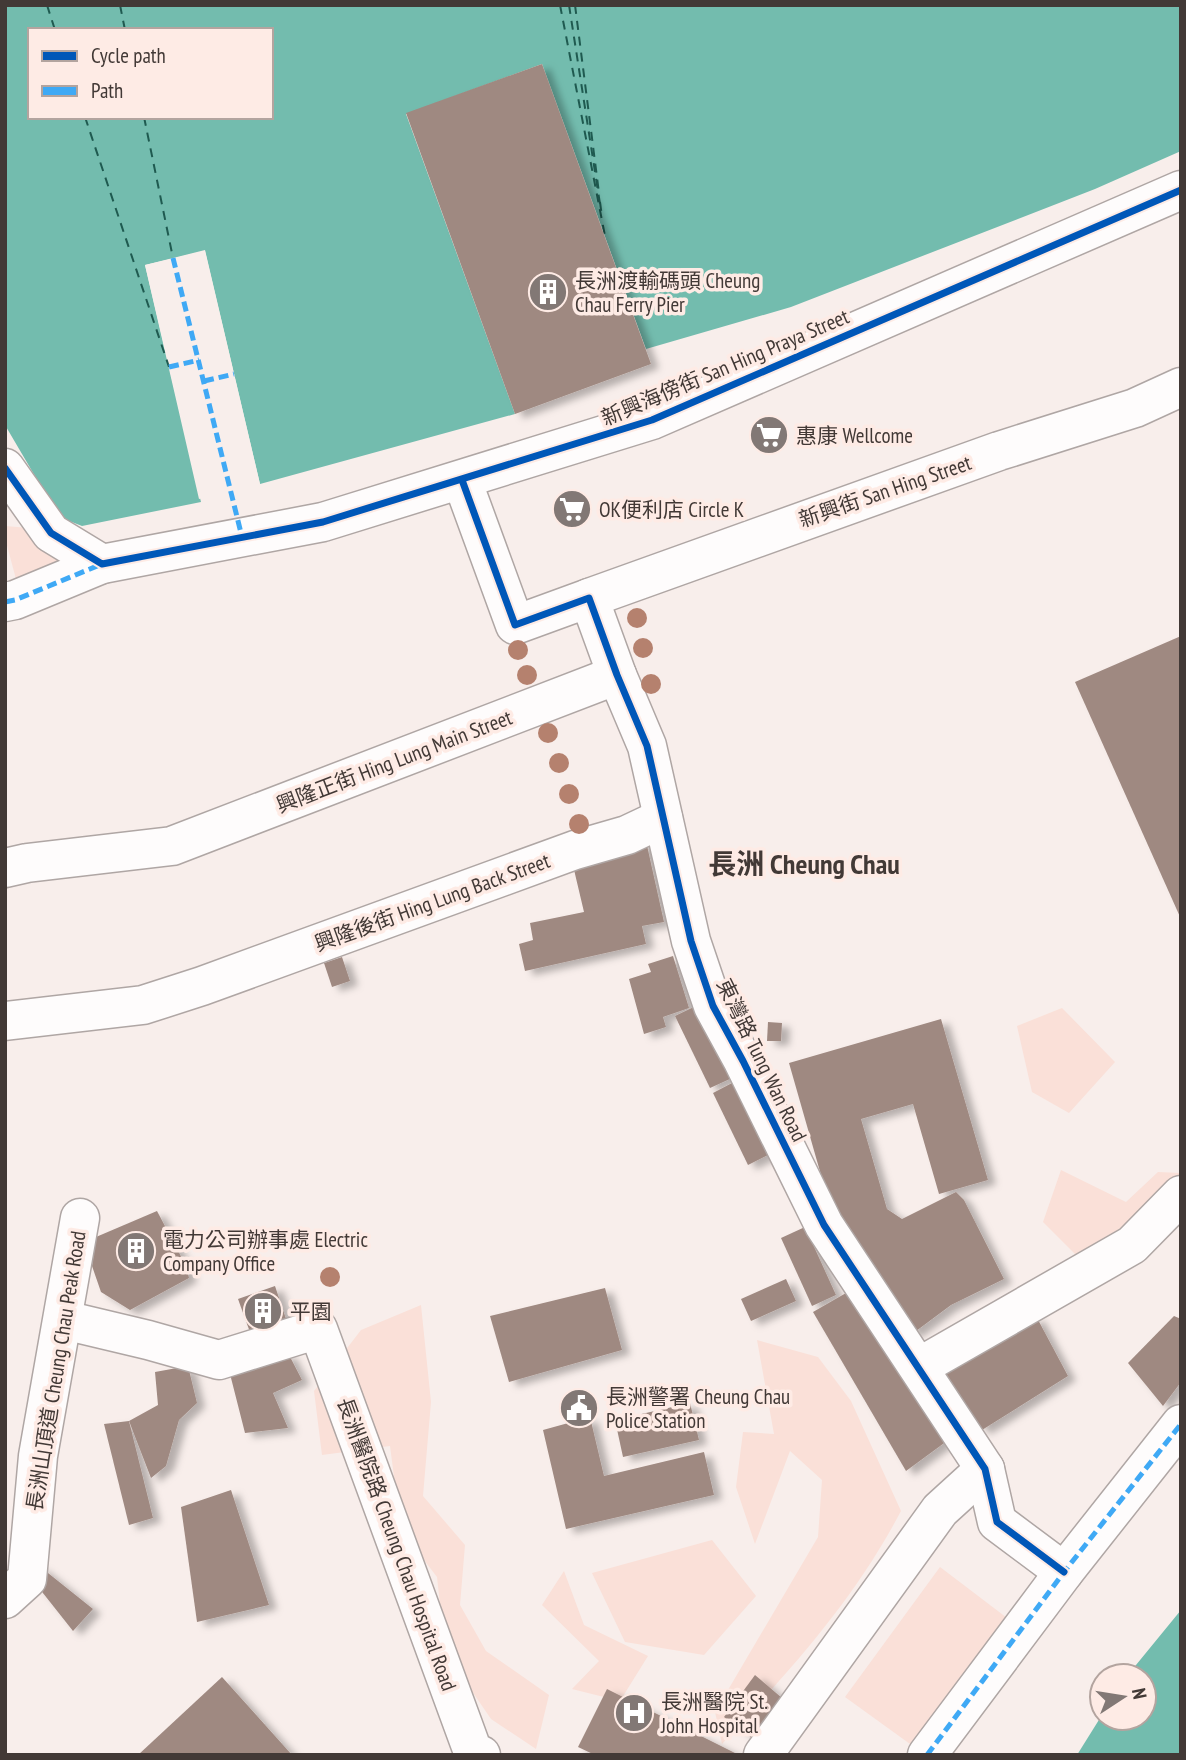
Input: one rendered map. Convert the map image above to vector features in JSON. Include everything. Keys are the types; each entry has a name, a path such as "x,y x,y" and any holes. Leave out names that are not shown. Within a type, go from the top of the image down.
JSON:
{"street":[{"name":"新興海傍街 San Hing Praya Street","path":"5,601 15,600 102,564 323,522 652,420 1181,190"},
{"name":"新興街 San Hing Street","path":"589,598 961,464 1135,408 1181,387"},
{"path":"5,468 51,533 102,564"},
{"path":"462,480 515,625 589,598"},
{"name":"東灣路 Tung Wan Road","path":"589,598 647,746 691,940 713,1006 824,1225 985,1469 997,1521 1064,1572"},
{"name":"興隆正街 Hing Lung Main Street","path":"5,868 172,846 617,675"},
{"name":"興隆後街 Hing Lung Back Street","path":"5,1021 143,1005 575,850 627,835 663,818"},
{"path":"919,1367 1132,1245 1181,1195"},
{"name":"長洲山頂道 Cheung Chau Peak Road","path":"5,1599 27,1579 38,1456 64,1321 80,1218"},
{"name":"長洲醫院路 Cheung Chau Hospital Road","path":"64,1321 219,1360 318,1329 473,1752 481,1755"},
{"path":"927,1755 1064,1572 1181,1424"},
{"path":"762,1755 940,1510 985,1469"}],"shaded area":[{"path":"5,526 30,528 69,562 16,579 5,538"},
{"path":"1062,1008 1115,1062 1069,1113 1032,1092 1017,1026"},
{"path":"1061,1170 1126,1202 1158,1172 1181,1173 1133,1225 1082,1261 1043,1222"},
{"path":"421,1305 431,1402 423,1496 465,1545 460,1605 486,1651 549,1695 536,1749 491,1719 467,1684 444,1641 437,1577 401,1530 390,1446 322,1455 314,1391 361,1330"},
{"path":"757,1340 818,1357 851,1401 901,1511 862,1575 819,1634 722,1744 715,1712 818,1537 822,1480 790,1451 755,1544 736,1487 743,1432 774,1434"},
{"path":"712,1540 756,1596 704,1655 625,1642 592,1573"},
{"path":"940,1567 1011,1621 917,1749 845,1697"},
{"path":"564,1571 584,1625 648,1656 620,1701 572,1689 599,1661 542,1605"}],"water":[{"path":"5,5 1181,5 1181,151 1095,189 791,307 646,349 542,64 406,114 515,414 260,484 205,251 145,265 201,502 82,526 59,517 5,425"},
{"path":"1181,1610 1181,1755 1077,1755 1091,1732 1158,1732 1158,1662 1138,1662"}],"pier":[{"path":"205,250 260,484 256,485 202,255 149,268 203,498 199,499 145,265"}],"building":[{"name":"長洲渡輸碼頭 Cheung Chau Ferry Pier","path":"542,64 651,364 515,414 406,113"},
{"path":"1181,636 1181,919 1075,682"},
{"path":"646,841 664,922 642,926 646,944 525,971 519,944 533,940 530,923 584,912 571,857"},
{"path":"673,956 689,1008 663,1017 666,1027 644,1034 629,979 651,972 648,964"},
{"path":"342,957 350,981 332,987 324,963"},
{"path":"696,1006 732,1078 710,1088 675,1016"},
{"path":"941,1019 988,1180 939,1194 913,1104 861,1119 887,1209 902,1219 956,1192 964,1200 1004,1279 951,1305 912,1334 835,1224 789,1063"},
{"path":"768,1022 782,1023 781,1041 767,1041"},
{"path":"734,1082 770,1154 748,1165 713,1093"},
{"name":"電力公司辦事處 Electric Company Office","path":"157,1211 186,1266 189,1278 130,1310 101,1292 92,1266 96,1237"},
{"path":"805,1227 836,1295 812,1306 781,1238"},
{"path":"786,1279 796,1301 751,1321 741,1299"},
{"path":"860,1285 951,1438 906,1471 813,1312"},
{"name":"平園","path":"275,1286 287,1322 251,1335 238,1299"},
{"path":"605,1288 622,1350 509,1382 490,1316"},
{"path":"1036,1316 1068,1376 982,1430 940,1372"},
{"path":"1174,1316 1181,1319 1181,1382 1163,1406 1128,1363"},
{"path":"288,1353 302,1380 273,1393 288,1428 245,1433 230,1374"},
{"path":"188,1366 197,1403 179,1420 166,1466 151,1478 129,1421 158,1405 155,1372"},
{"path":"690,1403 699,1440 623,1457 615,1420"},
{"path":"590,1417 604,1476 704,1452 714,1495 566,1529 543,1430"},
{"path":"129,1421 153,1518 129,1525 104,1424"},
{"path":"231,1490 269,1605 197,1622 181,1507"},
{"path":"38,1565 93,1609 73,1631 35,1583"},
{"path":"755,1675 782,1698 752,1738 724,1717"},
{"path":"222,1677 292,1755 138,1755"},
{"name":"長洲醫院 St. John Hospital","path":"607,1689 739,1755 595,1755 578,1747"}],"ferry route":[{"path":"47,5 54,28"},
{"path":"120,5 125,28"},
{"path":"560,5 605,236"},
{"path":"569,5 600,204"},
{"path":"575,5 599,193"},
{"path":"86,119 169,367"},
{"path":"144,119 173,258"},
{"path":"600,202 602,217"}],"marked path":[{"path":"173,258 242,537"},
{"path":"169,367 199,360"},
{"path":"204,381 234,374"},
{"path":"5,602 102,564"},
{"path":"927,1755 1064,1572 1181,1424"}],"cycle path":[{"path":"5,468 51,533 102,564 323,522 652,420 1181,190"},
{"path":"462,480 515,625 589,598 647,746 691,941 713,1006 824,1225 985,1469 997,1522 1064,1572"}],"place":[{"name":"長洲渡輸碼頭 Cheung Chau Ferry Pier","path":"548,292"},
{"name":"惠康 Wellcome","path":"769,435"},
{"name":"OK便利店 Circle K","path":"572,509"},
{"name":"電力公司辦事處 Electric Company Office","path":"136,1251"},
{"name":"平園","path":"263,1311"},
{"name":"長洲警署 Cheung Chau Police Station","path":"579,1408"},
{"name":"長洲醫院 St. John Hospital","path":"634,1713"}],"district":[{"name":"長洲 Cheung Chau","path":"804,863"}]}
